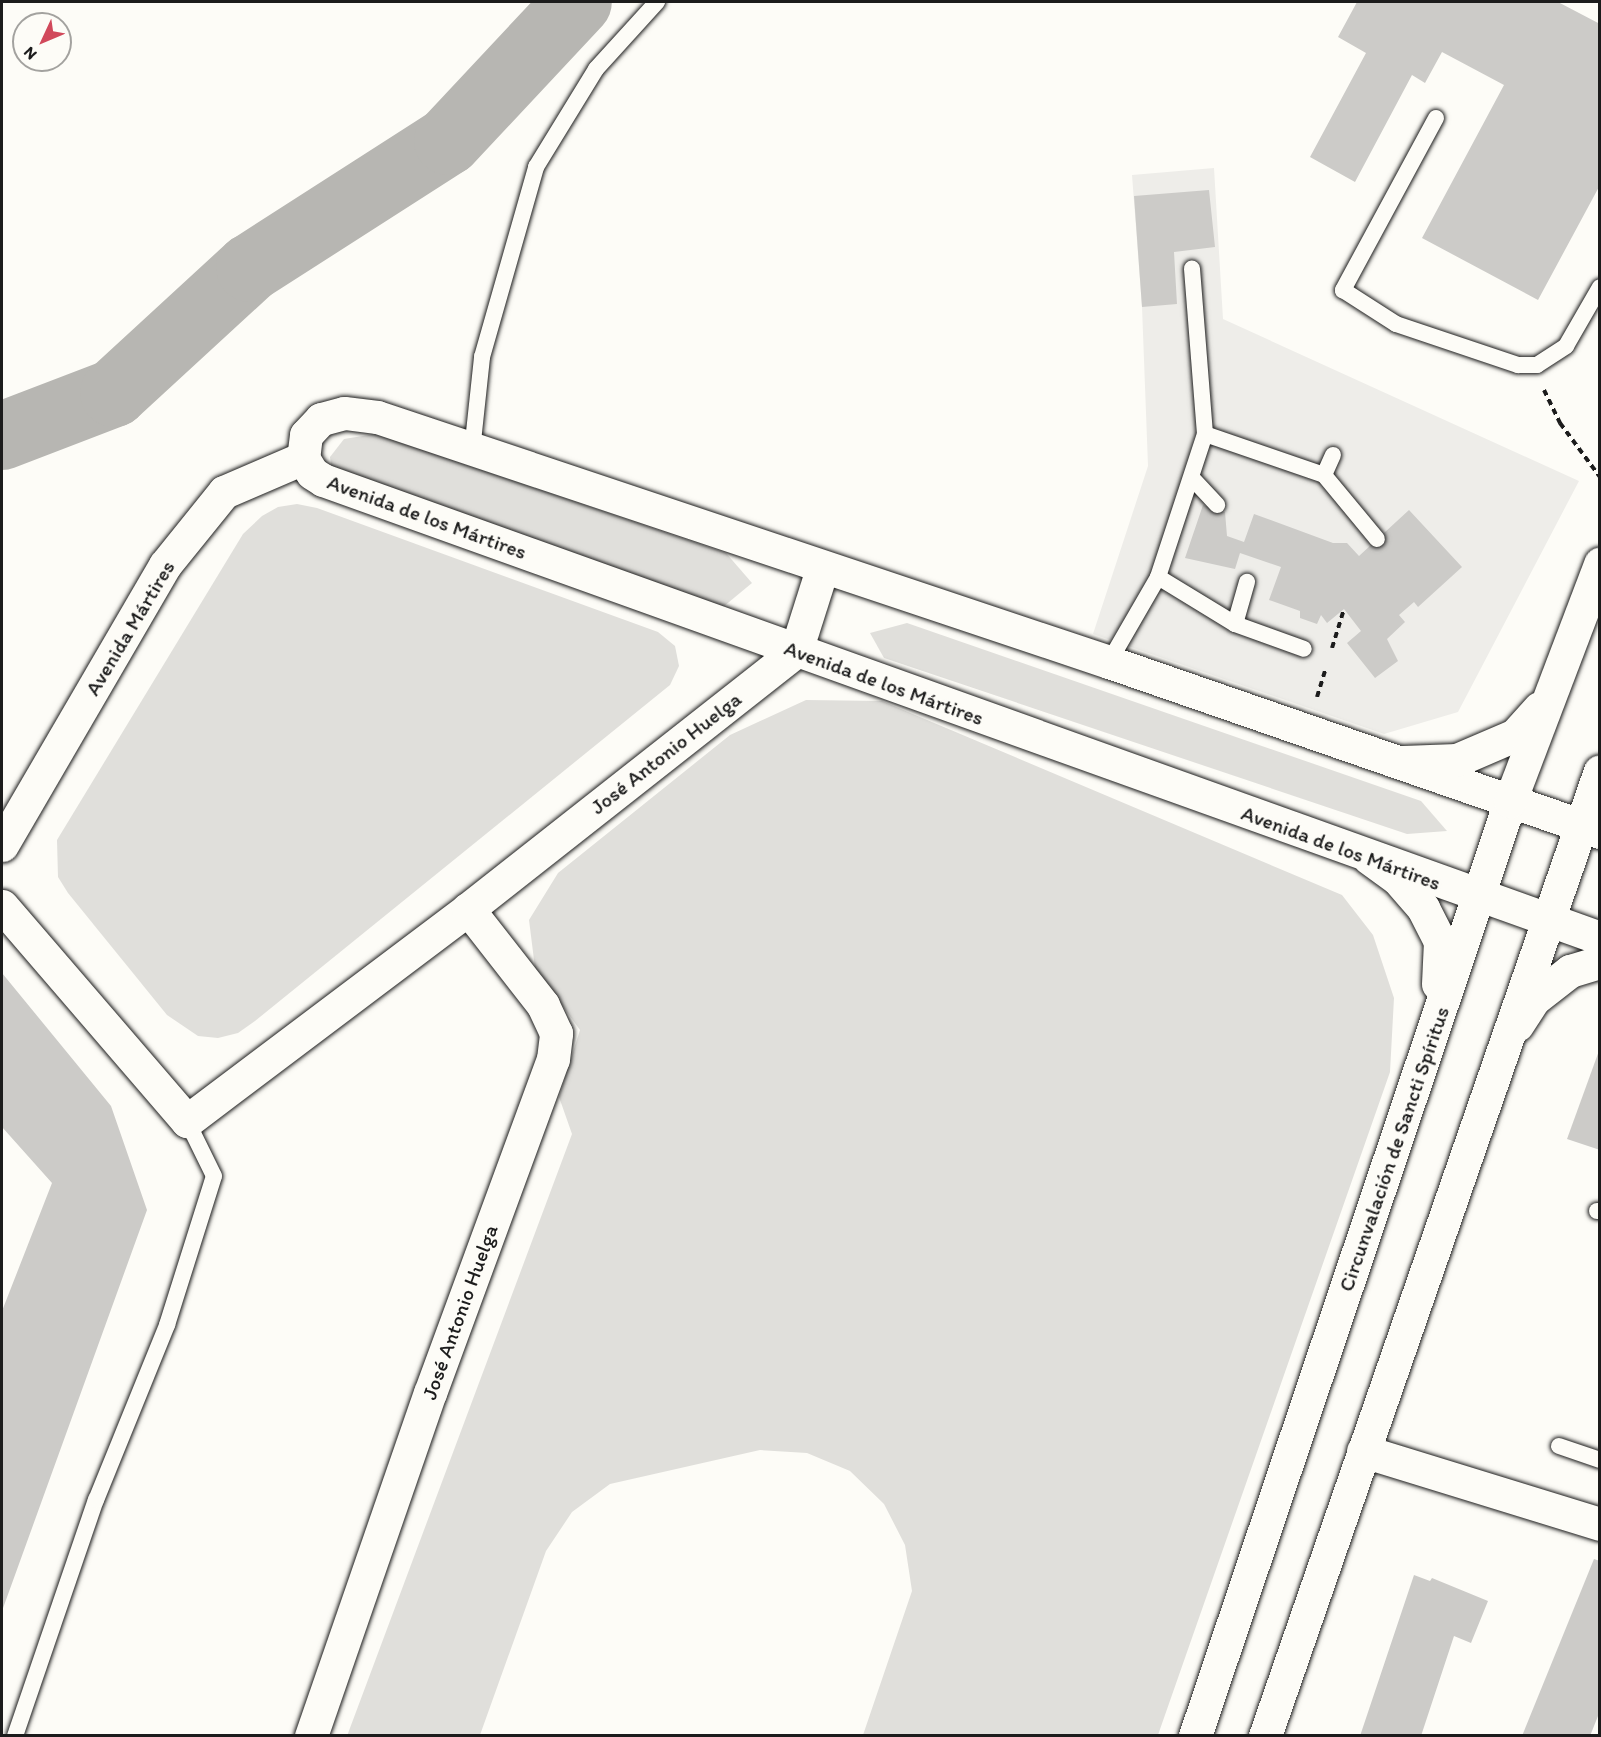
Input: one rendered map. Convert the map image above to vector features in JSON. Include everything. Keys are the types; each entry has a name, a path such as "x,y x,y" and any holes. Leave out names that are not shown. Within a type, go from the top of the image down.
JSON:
{"main road":[{"name":"Avenida de los Mártires","path":"1590,829 1403,762 1307,732 1109,662 822,569 377,417 344,413 321,419 306,435 303,458 312,473 323,480 1478,897 1599,938"},
{"name":"Avenida Mártires","path":"2,845 165,565 224,492 303,458"},
{"name":"Circunvalación de Sancti Spíritus","path":"1195,1736 1510,801 1546,700 1599,564"},
{"path":"796,651 822,569"},
{"name":"José Antonio Huelga","path":"187,1121 468,909 796,651"},
{"path":"1403,762 1457,760 1515,735 1546,700"},
{"path":"1265,1736 1545,920 1590,829 1599,771"},
{"path":"1370,858 1397,878 1423,908 1440,941 1435,1029"},
{"path":"2,906 187,1121"},
{"name":"José Antonio Huelga","path":"310,1736 430,1393 553,1059 556,1033 543,1005 468,909"},
{"path":"1501,1049 1534,999 1570,971 1599,963"},
{"path":"1363,1451 1599,1524"}],"lane":[{"path":"472,451 482,357 536,167 596,69 657,2"},
{"path":"1436,118 1343,290 1396,324 1518,365 1537,365 1566,346 1599,287"},
{"path":"1109,662 1158,577 1205,434 1192,269"},
{"path":"1205,434 1324,475 1377,540"},
{"path":"1324,475 1333,455"},
{"path":"1192,478 1217,505"},
{"path":"1158,577 1234,624 1304,648"},
{"path":"1234,624 1247,582"},
{"path":"15,1736 96,1500 167,1325 214,1176 187,1121"},
{"path":"1559,1446 1599,1460"}],"path":[{"path":"1537,365 1560,423 1599,477"},
{"path":"1330,654 1344,609"},
{"path":"1307,732 1327,665"}],"shaded area":[{"path":"1214,168 1223,319 1579,481 1458,712 1384,734 1093,634 1148,466 1142,307 1132,175"},
{"path":"375,434 726,553 752,583 723,607 332,470 330,457 344,439"},
{"path":"297,504 317,508 658,632 675,646 679,666 670,685 255,1021 238,1033 218,1038 198,1036 167,1015 68,893 58,877 57,840 243,534 262,516 278,507"},
{"path":"907,623 1421,801 1447,831 1407,834 884,658 870,633"},
{"path":"806,700 882,701 1342,895 1373,935 1394,998 1390,1072 1158,1735 863,1735 912,1591 905,1545 884,1504 850,1471 807,1453 760,1450 610,1484 572,1512 546,1551 480,1735 347,1736 572,1134 559,1097 580,1030 535,968 529,920 558,873 730,735"}],"building":[{"path":"1357,2 1558,2 1600,24 1600,185 1538,300 1422,238 1504,85 1442,52 1425,83 1412,75 1355,182 1310,157 1366,53 1338,37"},
{"path":"1209,190 1215,247 1174,252 1177,304 1142,307 1134,196"},
{"path":"1203,505 1225,512 1227,536 1244,542 1254,514 1333,543 1347,543 1359,556 1409,510 1462,567 1418,607 1414,602 1399,615 1405,622 1387,639 1398,661 1375,678 1347,643 1361,631 1344,609 1327,623 1321,615 1317,624 1300,618 1300,611 1269,600 1281,567 1240,553 1235,569 1185,558"},
{"path":"2,973 111,1106 147,1210 2,1611 2,1311 52,1183 2,1127"},
{"path":"1600,1048 1600,1150 1567,1139"},
{"path":"1594,1559 1600,1561 1600,1711 1590,1736 1522,1736"},
{"path":"1414,1575 1430,1581 1432,1578 1488,1601 1471,1643 1454,1636 1421,1736 1360,1736"}],"waterway":[{"path":"2,436 114,393 250,268 448,141 578,2"}]}
